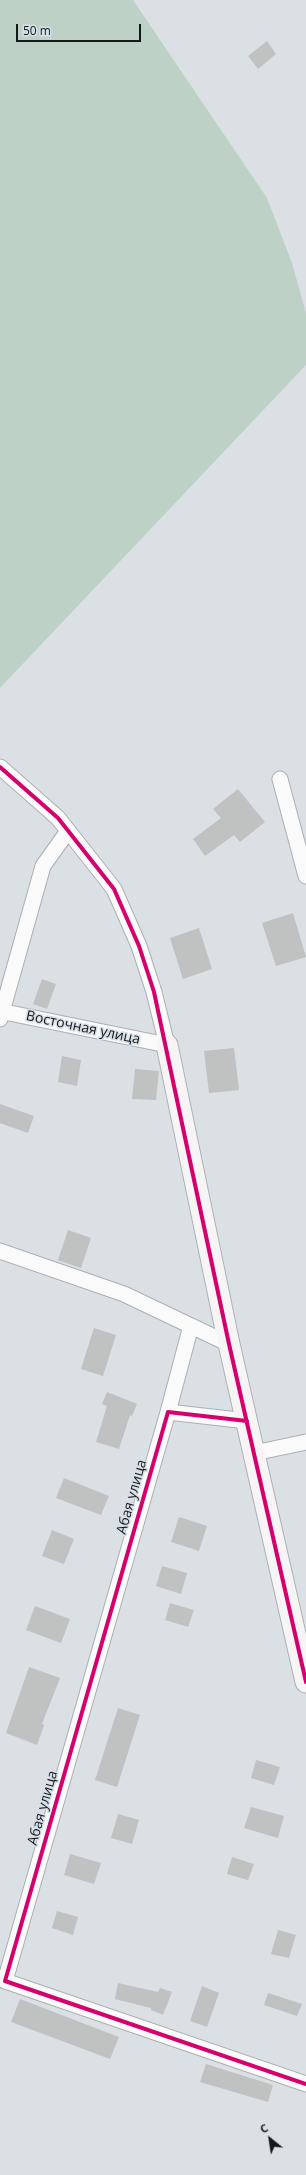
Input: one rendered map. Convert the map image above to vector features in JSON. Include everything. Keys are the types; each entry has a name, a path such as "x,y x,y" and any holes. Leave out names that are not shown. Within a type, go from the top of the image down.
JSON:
{"street":[{"path":"0,767 58,818 114,889 139,946 152,985 167,1045 229,1344 306,1682"},
{"path":"280,779 306,876"},
{"path":"1,1013 43,866 68,831"},
{"name":"Восточная улица","path":"1,1013 167,1045"},
{"path":"0,1251 124,1294 229,1344"},
{"path":"191,1326 168,1412 247,1421"},
{"name":"Абая улица","path":"168,1412 5,1981 306,2084"},
{"path":"254,1453 306,1442"}],"green space":[{"path":"0,0 133,0 267,198 292,263 306,313 306,365 0,688"}],"building":[{"path":"267,41 276,54 258,69 248,56"},
{"path":"238,789 265,822 240,842 234,835 205,856 193,839 221,818 213,809"},
{"path":"293,913 306,957 276,966 262,923"},
{"path":"199,928 212,969 183,979 170,938"},
{"path":"42,979 56,984 47,1009 33,1004"},
{"path":"234,1048 239,1090 209,1093 204,1051"},
{"path":"62,1056 81,1060 77,1086 58,1082"},
{"path":"135,1069 159,1071 156,1100 132,1099"},
{"path":"0,1104 34,1116 28,1133 0,1123"},
{"path":"68,1230 91,1238 81,1268 58,1260"},
{"path":"94,1328 116,1335 103,1376 81,1369"},
{"path":"107,1392 137,1404 132,1416 130,1415 119,1449 96,1442 107,1406 102,1404"},
{"path":"64,1478 109,1496 101,1515 56,1498"},
{"path":"179,1517 207,1526 199,1551 171,1542"},
{"path":"52,1530 74,1539 64,1564 42,1556"},
{"path":"162,1566 187,1573 181,1594 156,1586"},
{"path":"170,1603 194,1610 188,1627 165,1620"},
{"path":"35,1606 70,1619 61,1643 26,1630"},
{"path":"29,1667 60,1678 42,1724 44,1725 37,1745 6,1733"},
{"path":"118,1708 140,1715 117,1787 95,1780"},
{"path":"256,1760 280,1767 274,1785 251,1778"},
{"path":"251,1807 284,1816 278,1838 244,1828"},
{"path":"118,1814 139,1820 132,1844 111,1838"},
{"path":"70,1854 101,1863 94,1884 64,1875"},
{"path":"232,1857 254,1864 248,1880 227,1874"},
{"path":"57,1911 78,1917 73,1935 52,1928"},
{"path":"278,1930 296,1935 289,1958 271,1954"},
{"path":"118,1983 158,1992 160,1988 172,1992 163,2015 151,2010 151,2008 115,1999"},
{"path":"202,1986 219,1993 207,2027 190,2021"},
{"path":"268,1993 302,2004 297,2016 264,2005"},
{"path":"20,1999 119,2037 110,2059 11,2022"},
{"path":"206,2064 273,2085 268,2102 200,2082"}],"cycle path":[{"path":"0,767 58,818 114,889 139,946 154,992 229,1344 306,1682"},
{"path":"247,1421 168,1412 5,1981 306,2084"}]}
